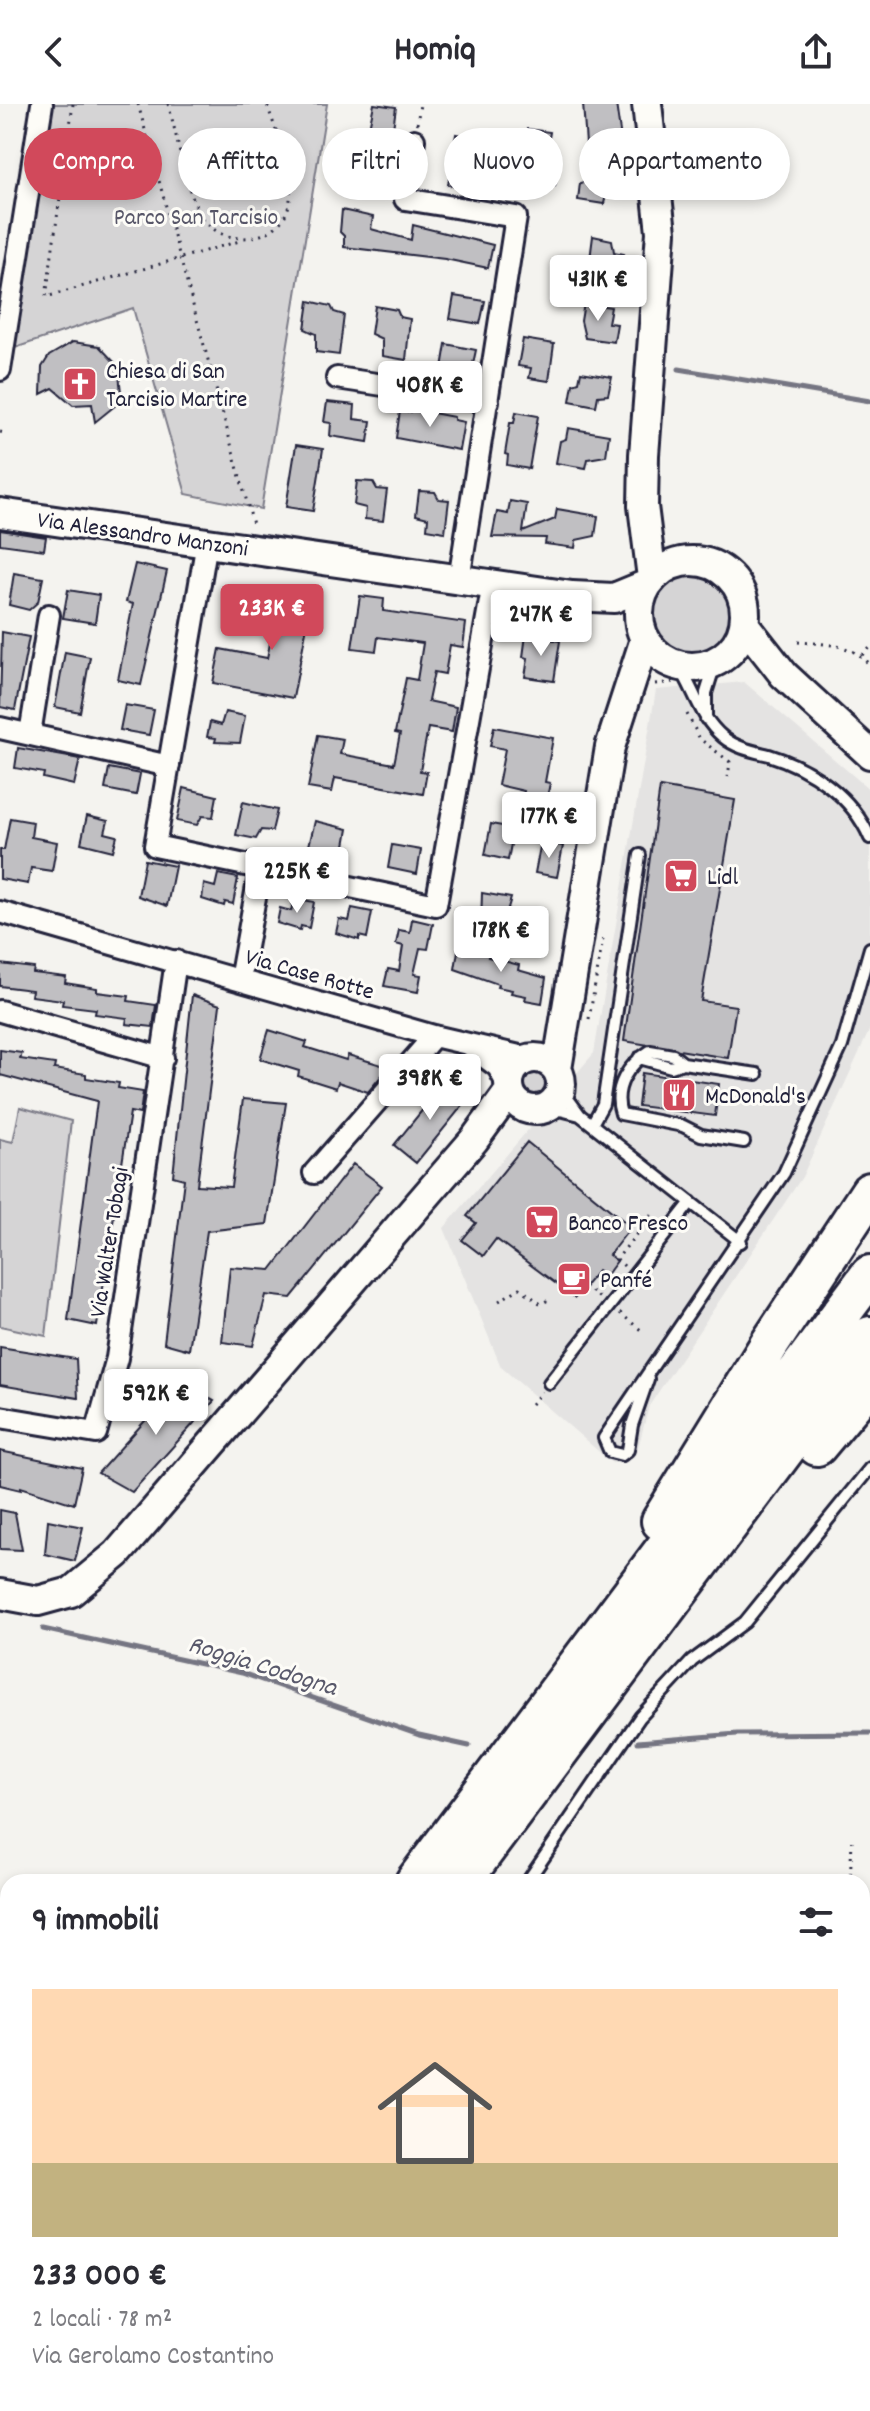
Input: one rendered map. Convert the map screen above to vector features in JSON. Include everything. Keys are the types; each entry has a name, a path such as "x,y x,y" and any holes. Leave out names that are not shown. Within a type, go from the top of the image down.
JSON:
{"highway":[{"path":"603,1662 689,1470 870,1192"},
{"path":"466,1874 603,1662 870,1275"},
{"path":"422,1874 603,1662 870,1336"},
{"path":"603,1662 870,1383"}],"street":[{"path":"0,370 42,104"},
{"path":"0,1594 38,1601 71,1592 117,1554 474,1140 503,1120 534,1084 556,1034 566,1010 610,747 643,635 639,610 650,581 643,506 644,455 661,232 647,104"},
{"path":"411,200 516,217 459,580"},
{"path":"337,378 488,401"},
{"path":"644,455 664,528 678,548 719,568 736,585 744,603 744,624 735,644 717,660"},
{"name":"Via Alessandro Manzoni","path":"0,513 572,596 614,598 650,581"},
{"path":"207,542 155,846 436,905 493,584"},
{"path":"650,581 674,563 702,561"},
{"name":"Via Alessandro Manzoni","path":"572,596 619,613 643,635"},
{"path":"30,734 49,615"},
{"path":"744,624 784,675 870,754"},
{"path":"643,635 659,655 677,665"},
{"path":"623,704 647,676 677,665 699,666 717,660 750,662 784,675"},
{"path":"0,728 169,766"},
{"path":"240,980 260,870"},
{"name":"Via Case Rotte","path":"0,912 467,1044 534,1084"},
{"name":"Via Walter Tobagi","path":"0,1417 96,1433 117,1358 176,961"},
{"path":"0,1011 163,1058"},
{"path":"314,1173 434,1036"},
{"name":"Via Case Rotte","path":"467,1044 498,1067 534,1084"}],"lane":[{"path":"706,719 706,693 717,660"},
{"path":"677,665 706,719 725,739 795,765 821,779 842,797 870,838"},
{"path":"592,1124 603,1104 640,855"},
{"path":"648,1379 632,1425 628,1450 622,1455 610,1452 605,1446 609,1429 648,1379 784,1173 820,1100 842,1046 870,948"},
{"path":"744,1142 701,1135 683,1126 621,1114 623,1077 631,1063 650,1051 673,1055 683,1063 757,1074"},
{"path":"534,1084 580,1115"},
{"path":"534,1084 592,1124 741,1242"},
{"path":"549,1383 691,1202"},
{"path":"532,1874 640,1717 692,1661 745,1622 870,1468"}],"path":[{"path":"73,104 46,297 271,231 283,220 290,202 290,182 267,104"},
{"path":"138,104 255,531"},
{"path":"168,104 198,211 220,233 243,240"},
{"path":"798,642 843,647 862,655 870,666"},
{"path":"862,655 870,648"},
{"path":"618,1274 625,1265 617,1259 652,1214"},
{"path":"499,1301 520,1288 541,1304 550,1299"},
{"path":"850,1874 852,1841"}],"shaded area":[{"path":"744,682 870,790 870,1029 802,1177 649,1406 638,1448 627,1462 612,1463 501,1367 444,1228 594,1053 656,690"}],"green space":[{"name":"Parco San Tarcisio","path":"51,104 327,104 261,509 186,494 133,308 12,349 36,200 162,200 162,128 47,128"},
{"path":"693,572 708,575 721,584 730,597 733,612 730,627 721,640 708,649 693,652 678,649 665,640 656,627 653,612 656,597 665,584 678,575"},
{"path":"535,1065 547,1070 552,1082 547,1094 535,1099 523,1094 518,1082 523,1070"},
{"path":"20,1107 71,1121 46,1336 0,1326 0,1139 13,1142"}],"building":[{"path":"374,104 396,107 393,128 369,128"},
{"path":"583,104 616,104 619,128 585,128"},
{"path":"579,192 579,200 605,200 604,204 578,200"},
{"path":"342,210 373,217 371,229 411,240 413,225 493,245 488,268 445,259 344,247 344,236 340,232"},
{"path":"593,236 612,240 614,252 624,254 620,276 602,274 601,269 589,267"},
{"path":"454,296 485,301 480,324 450,319"},
{"path":"309,301 331,306 334,312 344,315 339,355 316,352 316,334 305,329"},
{"path":"584,303 611,307 608,323 617,324 614,342 585,338 581,321"},
{"path":"375,306 397,310 400,317 410,319 406,360 382,356 382,339 371,334"},
{"path":"523,339 554,344 549,381 529,378 531,368 518,366"},
{"name":"Chiesa di San Tarcisio Martire","path":"73,342 99,346 118,366 121,392 116,405 95,422 92,404 73,405 53,388 41,394 42,367 49,356"},
{"path":"446,344 476,350 471,373 442,368"},
{"path":"581,372 612,377 608,395 598,396 596,406 570,401 573,384 579,382"},
{"path":"327,402 355,405 354,419 371,421 368,442 330,436 331,423 324,422"},
{"path":"412,409 454,417 454,420 464,422 459,450 396,438 400,411 411,412"},
{"path":"516,412 538,416 529,469 507,465 508,455 505,454 510,423 514,423"},
{"path":"568,428 609,435 606,456 588,459 586,468 556,463 560,441 566,439"},
{"path":"296,445 323,449 313,511 286,507"},
{"path":"357,481 373,482 377,489 387,490 383,521 365,519 366,508 354,505"},
{"path":"419,491 435,492 439,499 449,500 445,532 427,529 428,518 416,515"},
{"path":"510,501 527,504 523,532 555,519 557,509 598,516 595,536 576,540 575,548 545,544 546,538 492,537 497,512 508,514"},
{"path":"0,530 46,537 44,550 0,544"},
{"path":"135,564 167,571 141,685 118,680 133,604 126,602"},
{"path":"14,573 43,578 38,602 29,610 9,605"},
{"path":"281,589 313,595 293,698 213,683 220,649 267,658"},
{"path":"68,590 99,595 95,623 63,618"},
{"path":"360,596 384,599 383,611 466,623 463,647 450,645 445,674 434,672 428,701 456,707 452,732 428,728 420,771 427,772 423,794 335,778 332,792 308,788 318,735 343,739 340,754 394,764 400,734 395,733 406,678 417,680 423,643 378,637 376,651 352,648"},
{"path":"2,632 29,637 15,710 0,707"},
{"path":"526,635 560,641 554,681 525,677 528,658 523,657"},
{"path":"65,652 90,657 80,712 55,707"},
{"path":"125,705 154,710 149,735 120,730"},
{"path":"225,712 245,716 240,743 215,742 216,738 207,737 210,722 221,725"},
{"path":"494,727 553,738 545,782 550,783 546,803 522,799 524,791 498,785 505,749 490,746"},
{"path":"18,748 80,759 74,785 43,778 44,773 15,768"},
{"path":"109,768 140,774 136,795 105,789"},
{"path":"660,787 735,800 701,1001 736,1006 728,1058 624,1041"},
{"path":"184,788 217,796 213,817 202,816 197,825 177,821"},
{"path":"243,802 277,810 272,831 261,830 256,839 236,835"},
{"path":"87,816 108,821 105,833 117,836 113,851 81,843"},
{"path":"10,818 33,822 31,837 57,842 52,871 31,868 28,884 0,879 0,850 4,850"},
{"path":"315,821 348,829 344,851 333,849 328,858 307,854"},
{"path":"491,824 514,828 508,860 485,855"},
{"path":"541,842 563,846 557,877 535,873"},
{"path":"392,845 421,850 417,874 388,868"},
{"path":"145,860 175,866 167,906 138,896"},
{"path":"218,874 238,878 233,904 225,902 224,906 202,899 204,884 215,887"},
{"path":"482,893 511,898 502,928 481,924"},
{"path":"294,898 314,902 309,928 301,926 300,930 277,923 280,908 291,911"},
{"path":"352,908 372,912 367,938 359,936 359,940 336,933 339,919 349,921"},
{"path":"412,919 433,924 428,949 420,948 414,974 421,975 418,992 384,986 388,969 399,971 403,946 396,944 399,930 410,932"},
{"path":"459,945 489,953 488,957 519,965 518,970 546,978 542,1003 525,1000 526,996 511,993 512,990 497,987 498,984 455,969"},
{"path":"0,964 34,968 33,973 66,977 65,983 97,988 97,992 129,996 128,1001 156,1005 153,1027 126,1024 127,1018 95,1014 96,1009 62,1005 63,1000 31,996 32,990 0,986"},
{"path":"192,995 220,1005 197,1185 231,1187 243,1099 286,1103 267,1224 207,1231 189,1350 164,1343 184,1179 173,1176"},
{"path":"269,1030 307,1042 305,1047 346,1060 348,1055 385,1066 383,1074 368,1092 338,1082 336,1088 298,1076 299,1071 260,1059"},
{"path":"0,1050 22,1053 20,1059 55,1064 54,1069 86,1074 86,1078 119,1083 118,1088 143,1092 140,1114 130,1112 97,1326 68,1320 97,1101 0,1075"},
{"name":"McDonald's","path":"642,1073 719,1084 715,1116 638,1106"},
{"path":"445,1082 467,1100 416,1163 394,1145"},
{"path":"527,1142 631,1227 609,1255 617,1261 606,1276 598,1270 575,1298 496,1239 483,1256 462,1240 476,1223 467,1216"},
{"path":"353,1164 382,1186 291,1298 266,1295 253,1346 222,1342 230,1267 271,1270"},
{"path":"0,1347 76,1359 78,1398 0,1385"},
{"path":"180,1382 214,1401 132,1492 98,1473"},
{"path":"0,1451 82,1468 74,1504 21,1487 21,1490 0,1485"},
{"path":"0,1510 15,1513 22,1550 0,1549"},
{"path":"48,1520 83,1527 75,1561 45,1554"}],"waterway":[{"path":"679,369 870,401"},
{"name":"Roggia Codogna","path":"43,1629 242,1673 419,1735 469,1746"},
{"name":"Roggia Codogna","path":"638,1742 737,1734 870,1733"}],"place":[{"name":"Chiesa di San Tarcisio Martire","path":"80,384"},
{"name":"Lidl","path":"681,876"},
{"name":"McDonald's","path":"679,1095"},
{"name":"Banco Fresco","path":"542,1222"},
{"name":"Panfé","path":"574,1279"}]}
